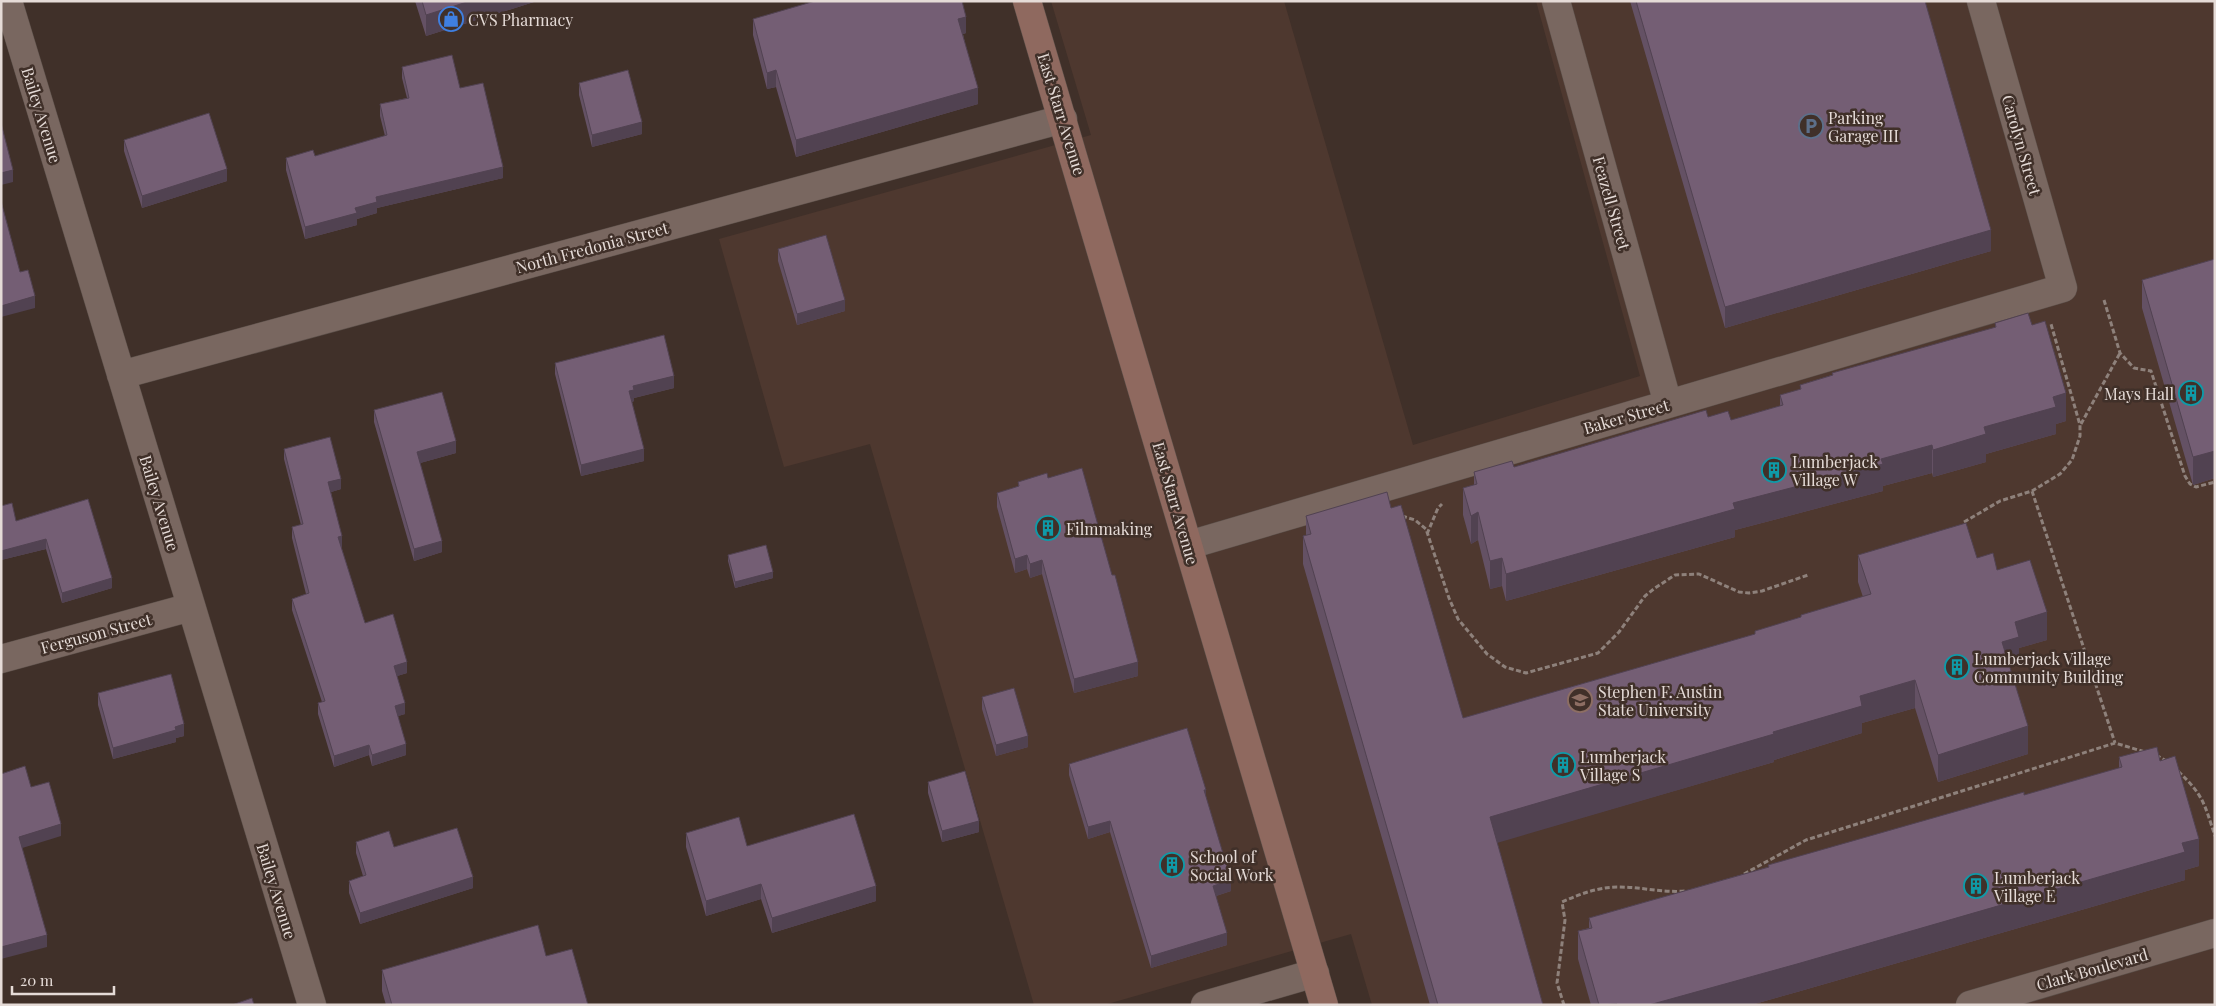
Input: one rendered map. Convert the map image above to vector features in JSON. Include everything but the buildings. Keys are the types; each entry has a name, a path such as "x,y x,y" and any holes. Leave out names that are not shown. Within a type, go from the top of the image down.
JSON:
{"main road":[{"name":"East Starr Avenue","path":"1028,1 1324,1005"}],"street":[{"name":"Bailey Avenue","path":"8,1 312,1005"},
{"name":"Feazell Street","path":"1556,1 1668,404"},
{"name":"Carolyn Street","path":"1981,1 2053,291"},
{"name":"North Fredonia Street","path":"121,375 1063,119"},
{"name":"Baker Street","path":"1188,545 2053,291"},
{"name":"Ferguson Street","path":"1,659 192,607"},
{"name":"Clark Boulevard","path":"1970,1005 2215,933"},
{"path":"1205,1005 1315,973"}],"path":[{"path":"1964,522 2000,501 2032,492 2060,474 2072,460 2080,436 2080,425 2053,291"},
{"path":"2104,300 2120,353 2134,368 2151,371 2185,476 2190,484 2196,487 2215,482"},
{"path":"2080,425 2120,353"},
{"path":"2032,492 2115,742"},
{"path":"1427,534 1438,508 1448,498"},
{"path":"1398,514 1415,520 1426,529 1448,598 1458,619 1487,654 1505,667 1526,673 1598,653 1619,632 1646,596 1675,575 1699,574 1740,592 1749,593 1762,591 1808,575"},
{"path":"1742,875 1806,840 2115,742 2164,758 2170,764"},
{"path":"2177,770 2197,790 2204,801 2215,836"},
{"path":"1564,1005 1557,984 1565,920 1562,902 1590,890 1608,887 1651,891 1688,891"}],"shaded area":[{"name":"Stephen F. Austin State University","path":"1051,1 1284,1 1413,445 1640,376 1536,1 2215,1 2215,1005 1372,1005 1351,934 1104,1005 1034,1005 870,444 784,467 719,239 1091,135"}],"place":[{"name":"CVS Pharmacy","path":"451,19"},
{"name":"Parking Garage III","path":"1811,126"},
{"name":"Mays Hall","path":"2191,393"},
{"name":"Lumberjack Village W","path":"1774,470"},
{"name":"Filmmaking","path":"1048,528"},
{"name":"Lumberjack Village Community Building","path":"1957,667"},
{"name":"Stephen F. Austin State University","path":"1580,700"},
{"name":"Lumberjack Village S","path":"1563,765"},
{"name":"School of Social Work","path":"1172,865"},
{"name":"Lumberjack Village E","path":"1976,886"}]}
